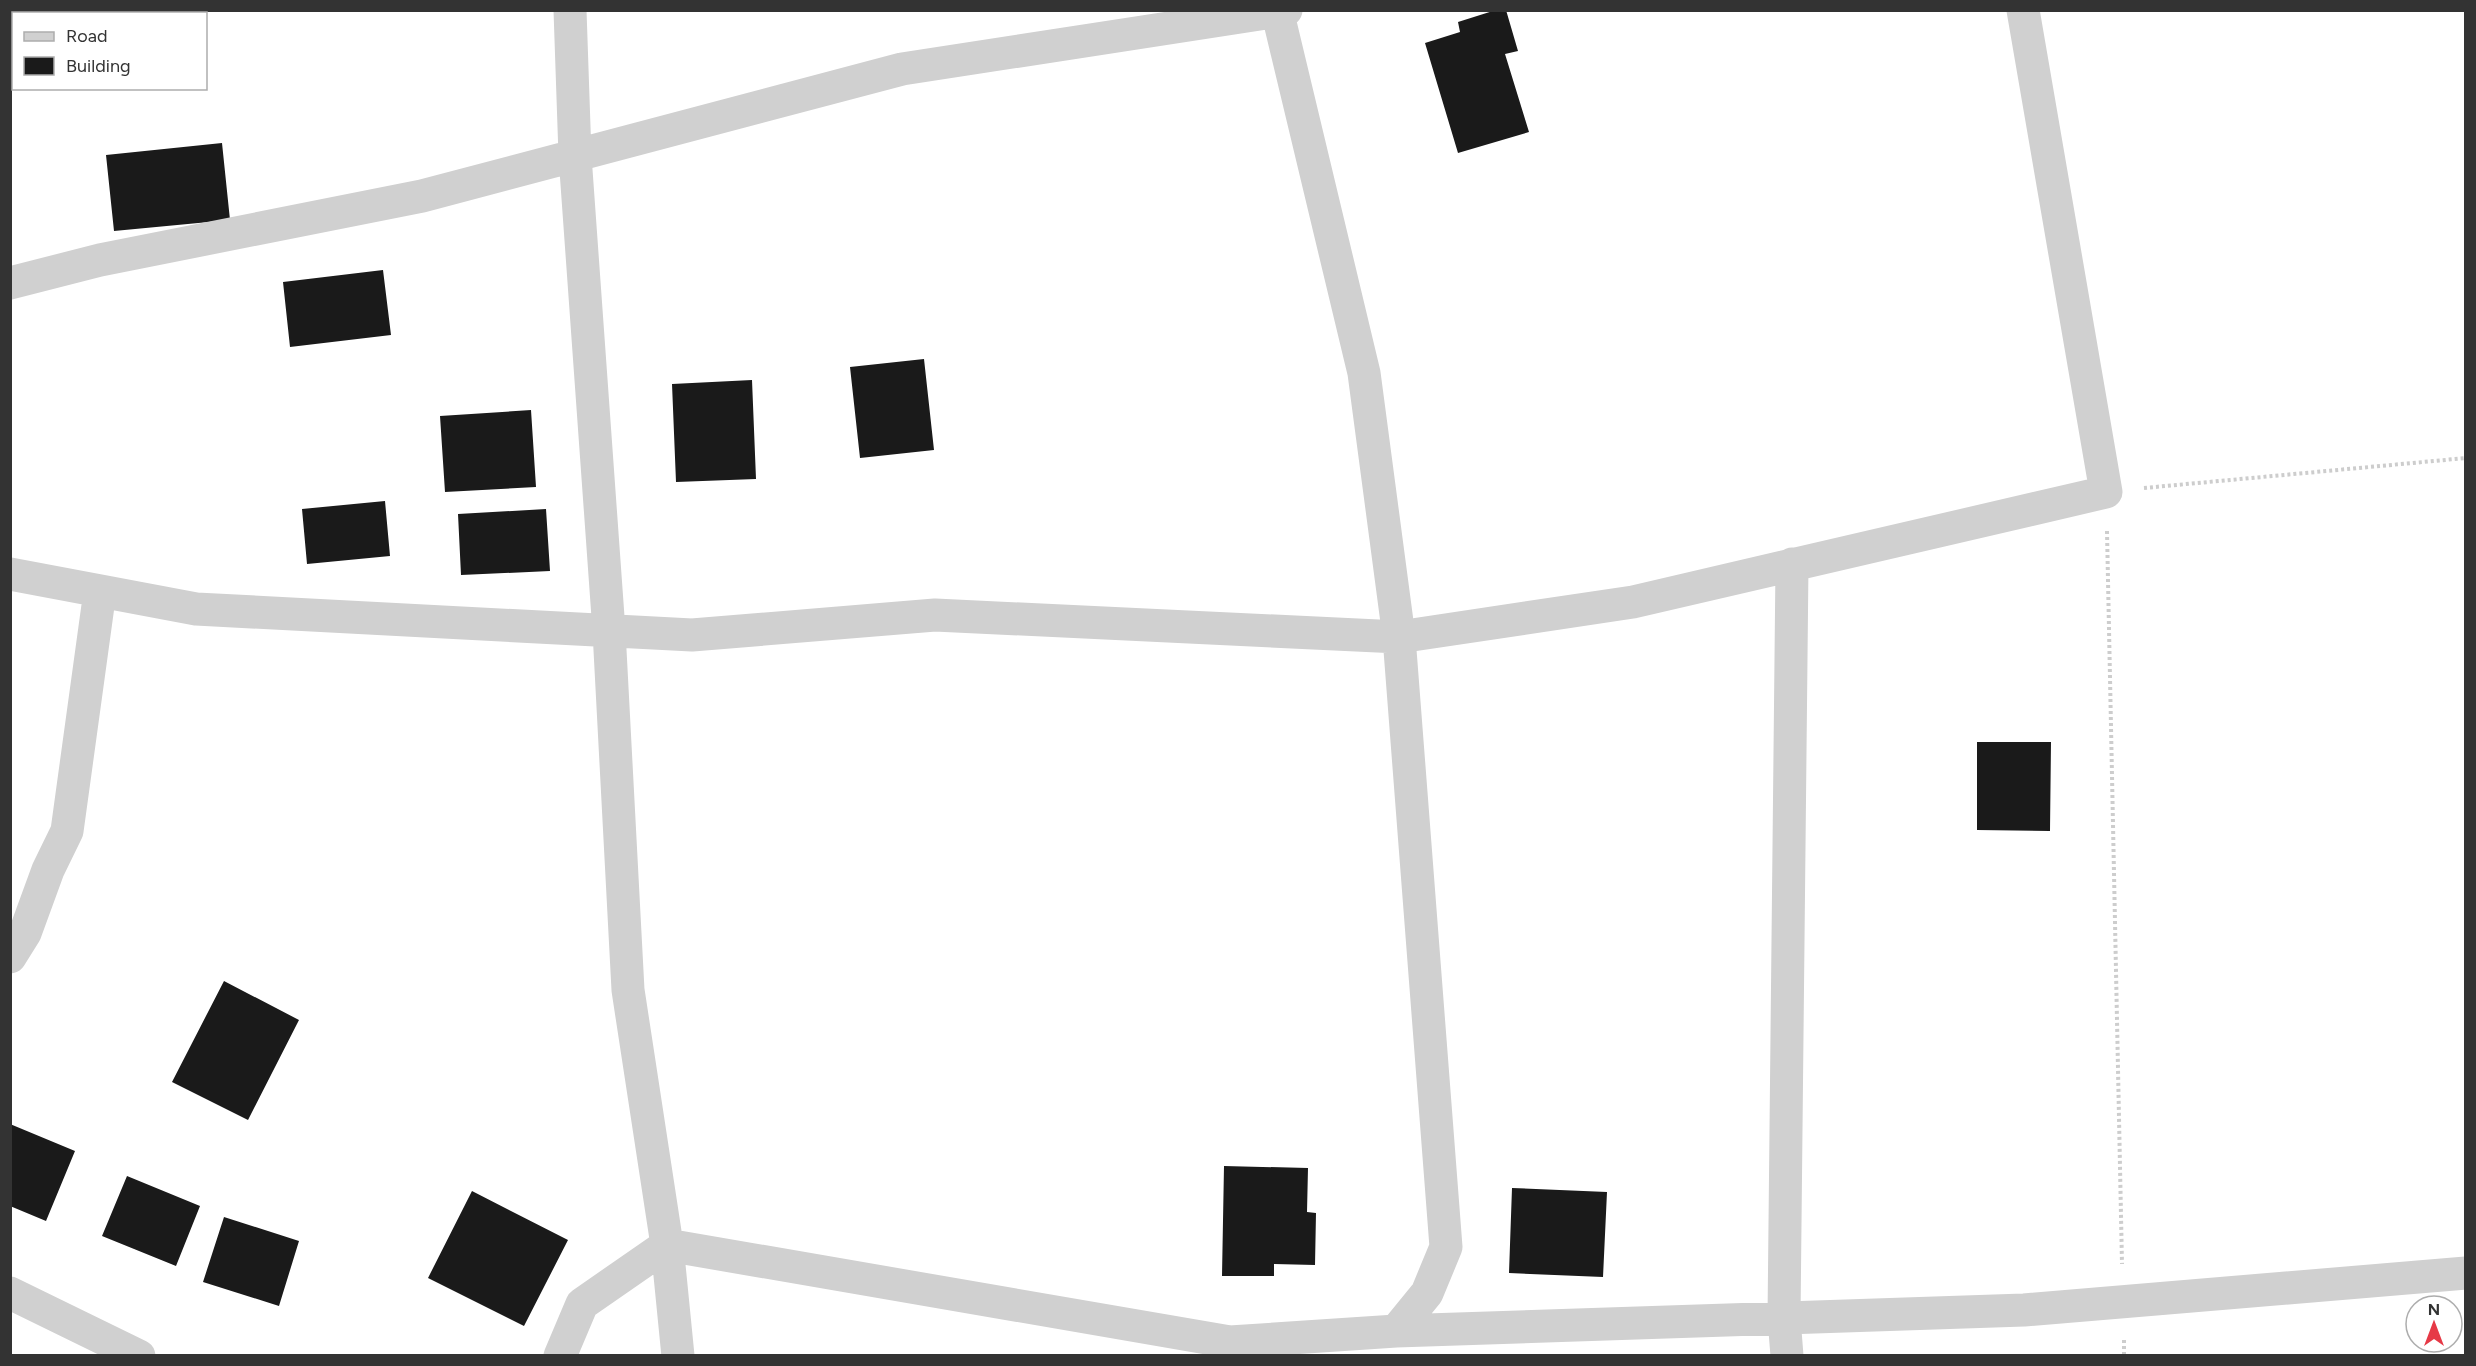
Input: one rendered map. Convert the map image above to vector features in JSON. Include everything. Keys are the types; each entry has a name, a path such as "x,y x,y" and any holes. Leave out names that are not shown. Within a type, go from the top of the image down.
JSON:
{"street":[{"path":"570,10 575,156 609,631 628,990 667,1245 678,1356"},
{"path":"10,574 196,609 692,635 935,615 1399,637 1633,602 2106,492 2024,10"},
{"path":"10,283 100,260 422,196 902,69 1280,11 1364,373 1399,637 1446,1247 1427,1293 1396,1330"},
{"path":"1787,1356 1784,1318 1792,564"},
{"path":"10,957 25,933 48,870 67,831 100,591"},
{"path":"560,1356 582,1304 667,1245 1154,1342 1230,1342 1396,1330 2024,1310 2466,1273"},
{"path":"10,1293 139,1356"}],"path":[{"path":"2124,1356 2106,492 2466,458"}],"building":[{"path":"1496,10 1506,10 1518,51 1505,54 1529,132 1458,153 1425,43 1460,32 1458,22"},
{"path":"222,143 230,220 114,231 106,155"},
{"path":"383,270 391,335 290,347 283,282"},
{"path":"924,359 934,450 860,458 850,367"},
{"path":"752,380 756,479 676,482 672,384"},
{"path":"531,410 536,487 445,492 440,416"},
{"path":"385,501 390,556 307,564 302,509"},
{"path":"546,509 550,571 461,575 458,514"},
{"path":"1977,742 2051,742 2050,831 1977,830"},
{"path":"224,981 299,1020 248,1120 172,1082"},
{"path":"10,1124 75,1151 46,1221 10,1206"},
{"path":"1224,1166 1308,1168 1307,1212 1316,1213 1315,1265 1274,1264 1274,1276 1222,1276"},
{"path":"127,1176 200,1206 176,1266 102,1236"},
{"path":"1512,1188 1607,1192 1603,1277 1509,1273"},
{"path":"472,1191 568,1240 524,1326 428,1278"},
{"path":"224,1217 299,1241 279,1306 203,1282"}]}
